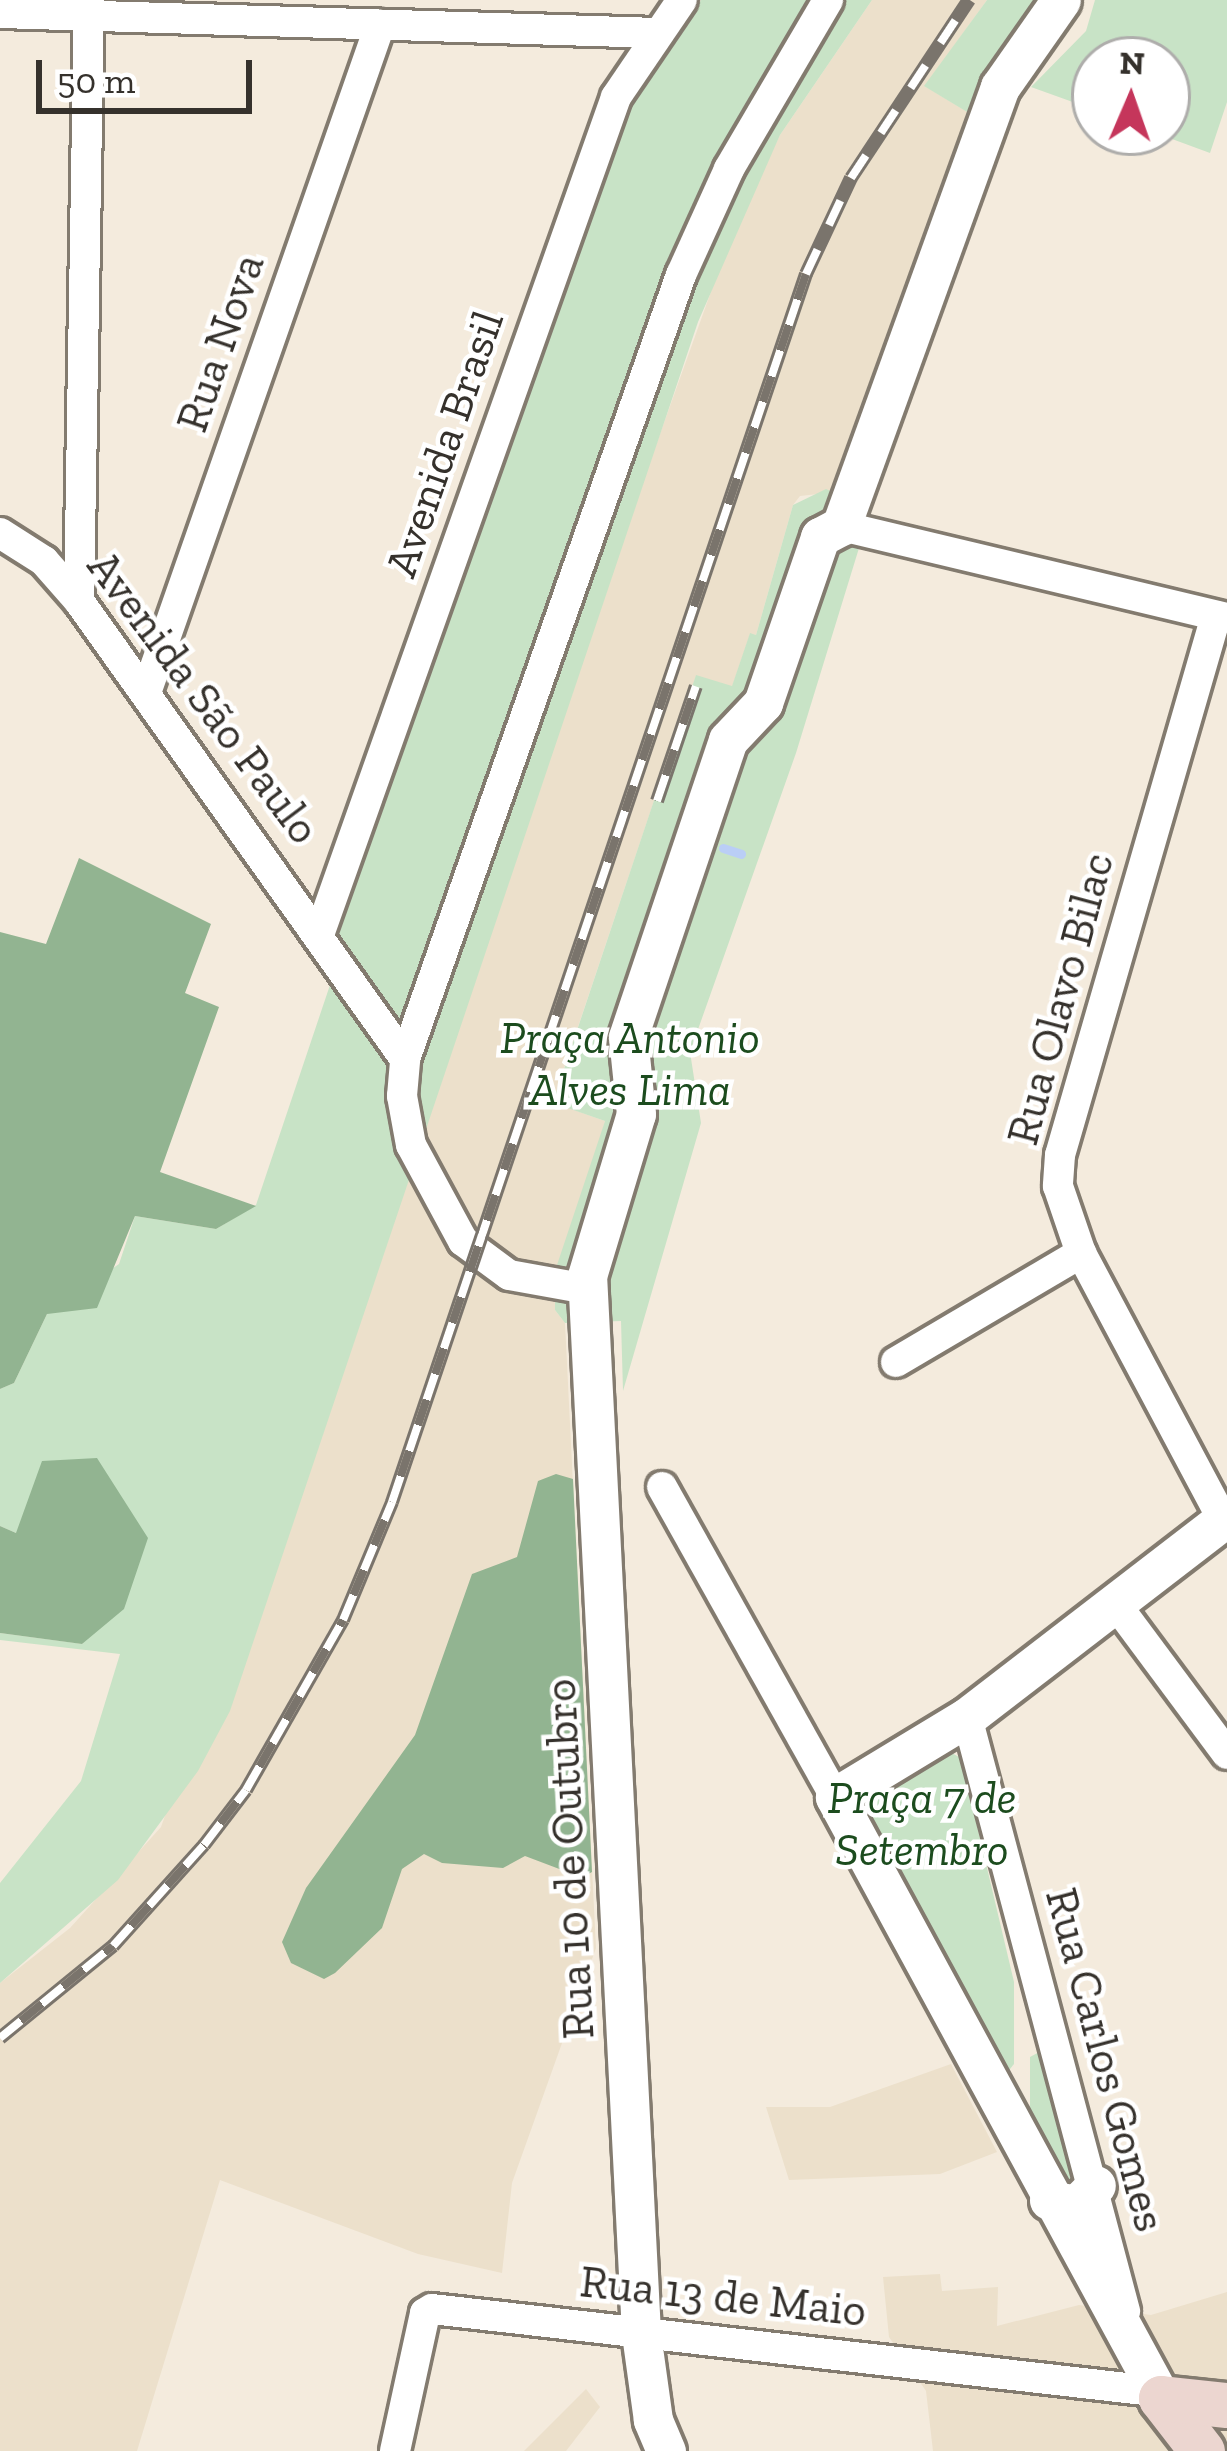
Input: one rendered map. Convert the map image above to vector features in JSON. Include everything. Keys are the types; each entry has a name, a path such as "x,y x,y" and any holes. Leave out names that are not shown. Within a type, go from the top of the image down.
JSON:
{"main road":[{"path":"1150,2382 1227,2404"},
{"path":"1150,2382 1202,2451"}],"street":[{"name":"Avenida Brasil","path":"320,932 616,97 682,0"},
{"path":"828,0 738,151 682,274 405,1059 401,1096 411,1145 463,1241 509,1275 588,1275 636,1114 628,1037 728,740 763,703 820,537 841,526 1223,614"},
{"path":"841,526 1000,87 1061,0"},
{"path":"0,13 89,8 380,25 537,14 657,33"},
{"path":"79,601 89,8"},
{"name":"Rua Nova","path":"147,690 380,25"},
{"name":"Avenida São Paulo","path":"0,532 44,561 79,601 320,932 405,1059"},
{"name":"Rua Olavo Bilac","path":"1223,614 1060,1155 1061,1205 1081,1252 1225,1519"},
{"path":"896,1362 1081,1252"},
{"name":"Rua 10 de Outubro","path":"588,1275 641,2333 653,2420 666,2451"},
{"path":"662,1487 1150,2382"},
{"path":"835,1797 967,1717 1225,1519"},
{"path":"1115,1603 1227,1754"},
{"name":"Rua Carlos Gomes","path":"967,1717 1150,2382"},
{"path":"1049,2200 1076,2205 1096,2185"},
{"name":"Rua 13 de Maio","path":"395,2451 428,2310 1150,2382"}],"shaded area":[{"path":"872,0 987,0 925,86 972,115 836,492 800,496 793,505 756,635 750,634 732,687 696,676 556,1092 557,1104 605,1121 555,1310 565,1323 596,1948 512,2183 502,2273 418,2254 220,2180 137,2451 0,2451 0,1983 70,1928 161,1827 732,233 780,135"},
{"path":"951,2064 997,2152 940,2174 789,2180 766,2107 830,2107"},
{"path":"940,2274 942,2291 998,2287 997,2326 1079,2305 1151,2315 1227,2292 1227,2451 933,2451 926,2391 889,2337 883,2277"},
{"path":"586,2389 600,2407 566,2451 524,2451"}],"green space":[{"path":"701,0 872,0 780,135 698,322 230,1711 198,1771 118,1880 0,1983 0,1883 81,1781 120,1654 0,1640 0,1633 83,1644 16,1533 0,1526 0,1389 14,1383 47,1314 119,1264 135,1216 216,1229 256,1205 330,985 328,949 628,103"},
{"path":"987,0 1043,0 972,115 924,86"},
{"path":"1095,0 1227,0 1227,102 1210,153 1191,146 1191,36 1081,36"},
{"path":"1071,46 1071,101 1031,87"},
{"name":"Praça Antonio Alves Lima","path":"826,489 871,509 796,753 690,1052 701,1123 623,1391 621,1321 565,1323 555,1310 555,1271 605,1121 556,1104 556,1093 696,675 732,686 750,633 756,635 793,505"},
{"path":"79,858 211,924 185,993 219,1007 160,1172 256,1206 216,1229 135,1216 97,1308 47,1314 14,1383 0,1389 0,932 46,944"},
{"path":"97,1458 148,1538 124,1609 82,1644 0,1633 0,1526 16,1533 42,1461"},
{"path":"556,1474 573,1479 592,1872 572,1883 562,1870 525,1856 503,1868 442,1863 424,1854 402,1869 382,1928 335,1973 324,1979 291,1963 282,1942 306,1888 415,1735 472,1574 517,1557 538,1481"},
{"name":"Praça 7 de Setembro","path":"946,1750 961,1758 1014,1982 1014,2064 1006,2074 863,1812 869,1797"},
{"path":"1043,2050 1081,2179 1071,2192 1030,2133 1030,2057"}],"waterway":[{"path":"723,848 741,854"}],"railway":[{"path":"0,2038 113,1946 204,1845 246,1790 343,1620 392,1502 806,274 851,178 969,0"},
{"path":"657,801 696,686"}]}
